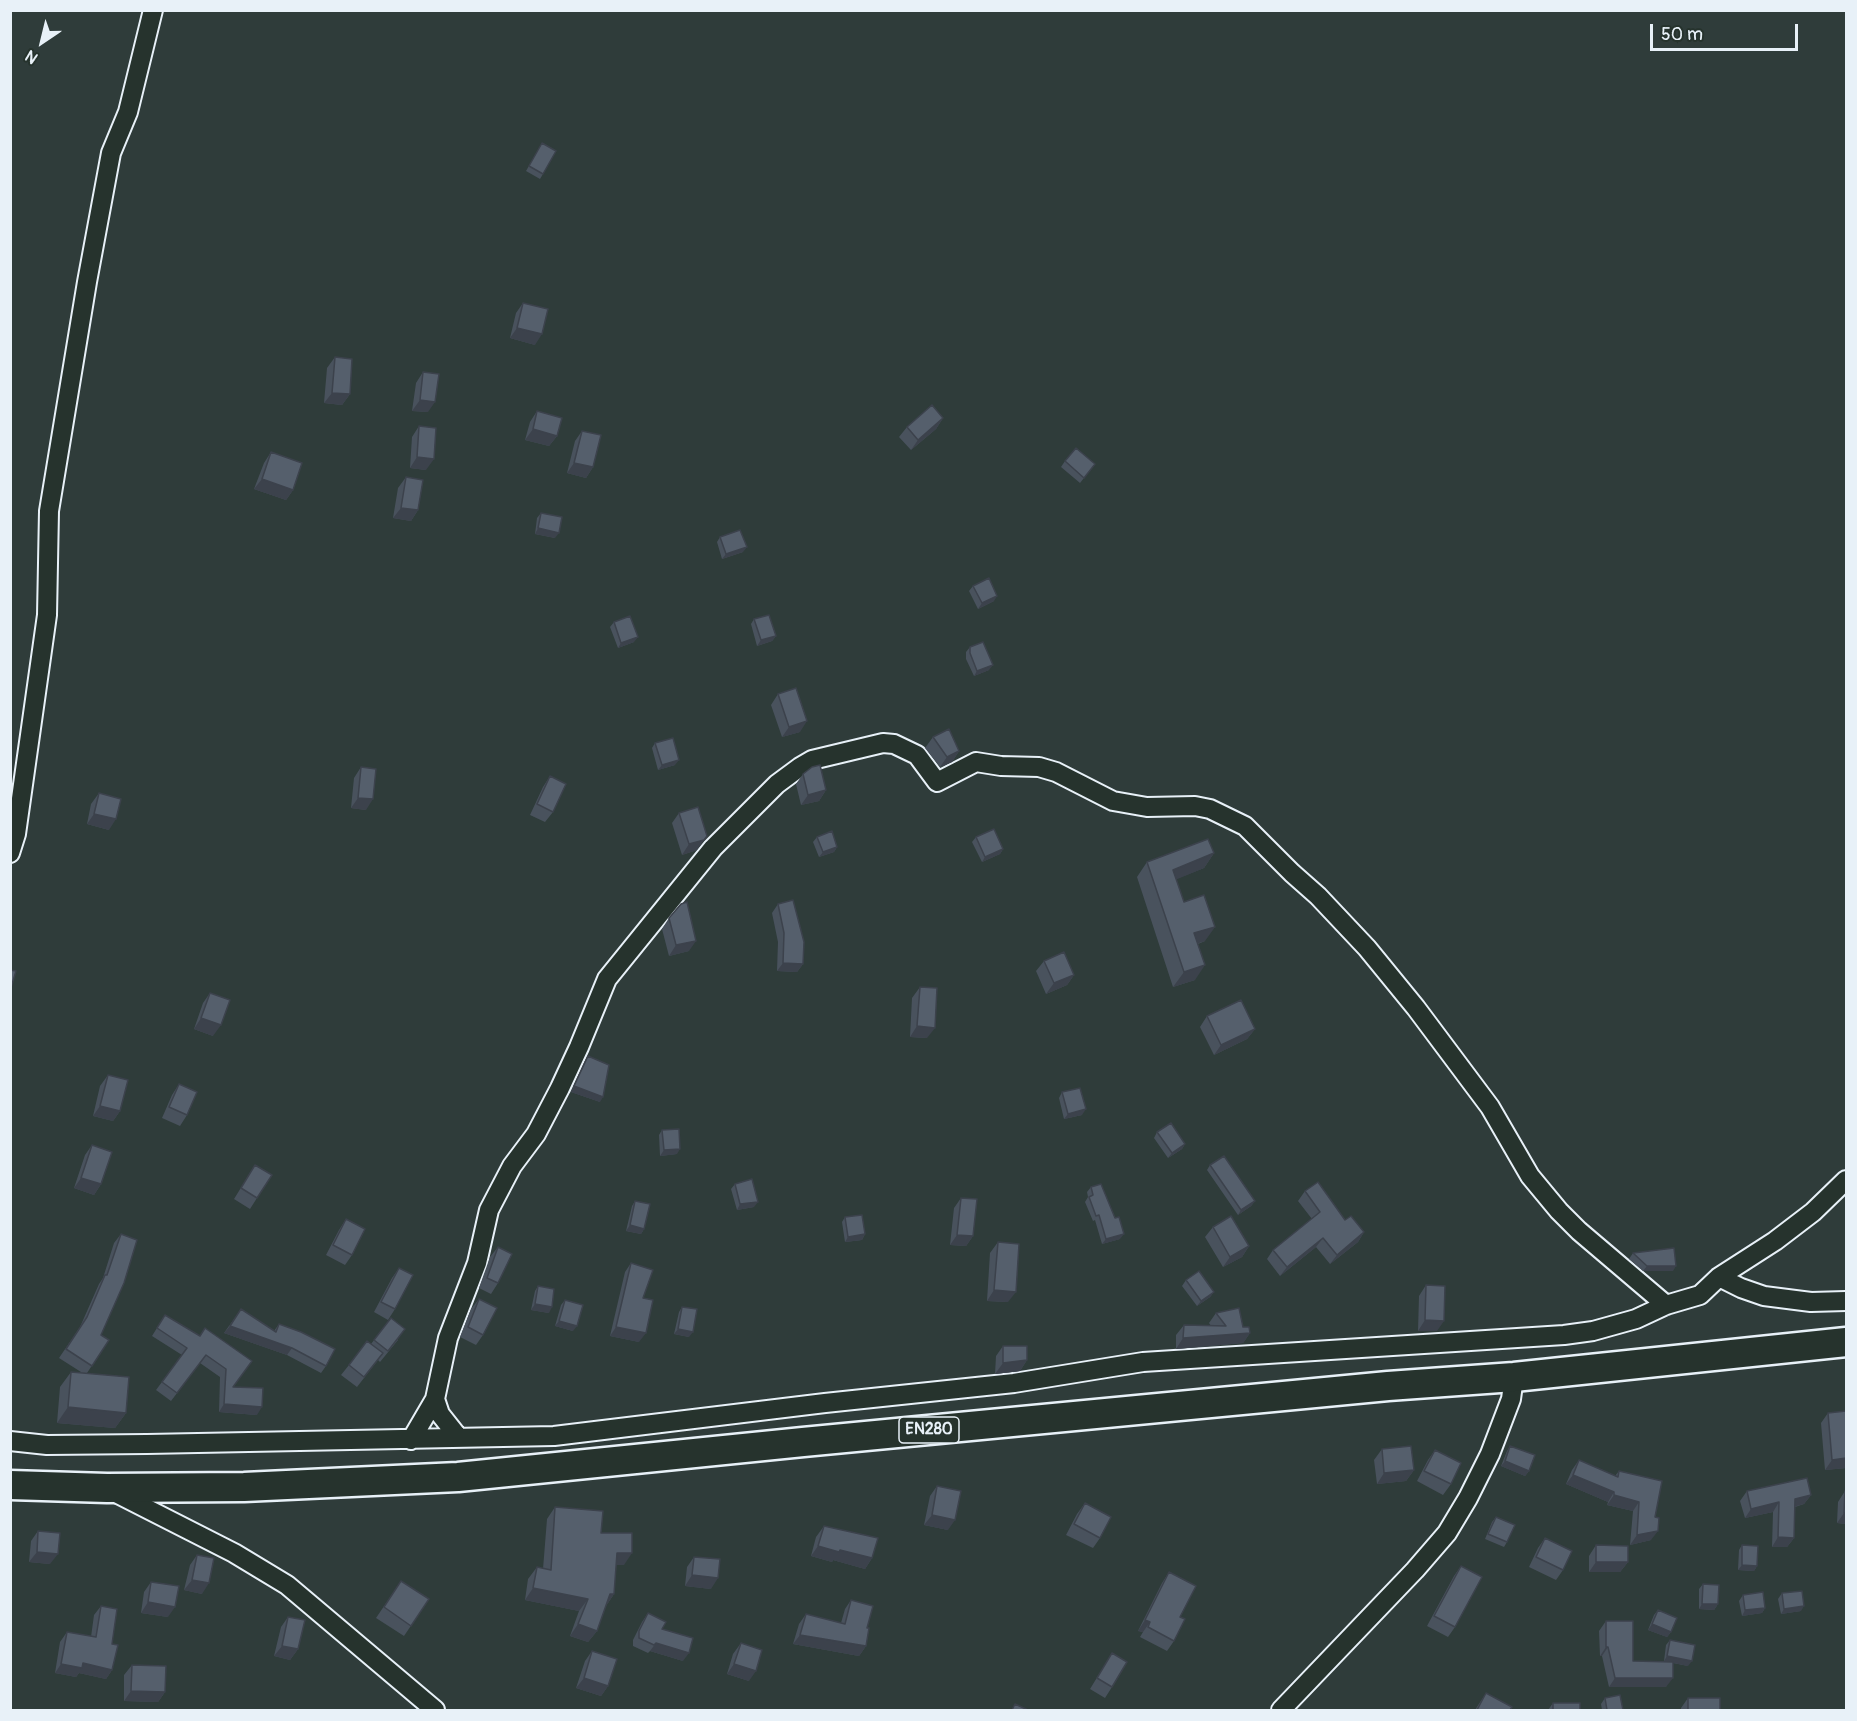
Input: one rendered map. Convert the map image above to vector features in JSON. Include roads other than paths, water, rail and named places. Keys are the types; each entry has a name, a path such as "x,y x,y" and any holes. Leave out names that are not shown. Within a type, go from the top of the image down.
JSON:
{"main road":[{"name":"EN280","path":"10,1485 107,1488 244,1487 458,1477 1365,1388 1514,1377 1846,1342"}],"street":[{"path":"10,853 16,834 47,615 49,511 87,282 111,153 128,112 153,10"},
{"path":"411,1440 435,1399 448,1338 477,1263 489,1210 512,1166 536,1134 579,1047 607,979 713,848 777,784 812,760 883,743 894,744 917,755 937,782 976,762 1001,766 1039,767 1066,776 1113,801 1147,807 1210,808 1245,826 1318,896 1367,948 1409,999 1490,1107 1530,1176 1553,1204 1579,1231 1666,1305"},
{"path":"10,1441 58,1445 554,1436 825,1402 1014,1383 1165,1360 1564,1335 1615,1326 1700,1294 1719,1277 1775,1241 1814,1212 1846,1180"},
{"path":"1719,1277 1764,1296 1811,1302 1846,1301"},
{"path":"1281,1710 1415,1570 1447,1533 1490,1454 1511,1399 1514,1377"},
{"path":"435,1399 440,1414 459,1438"},
{"path":"107,1488 234,1552 286,1585 435,1710"}]}
